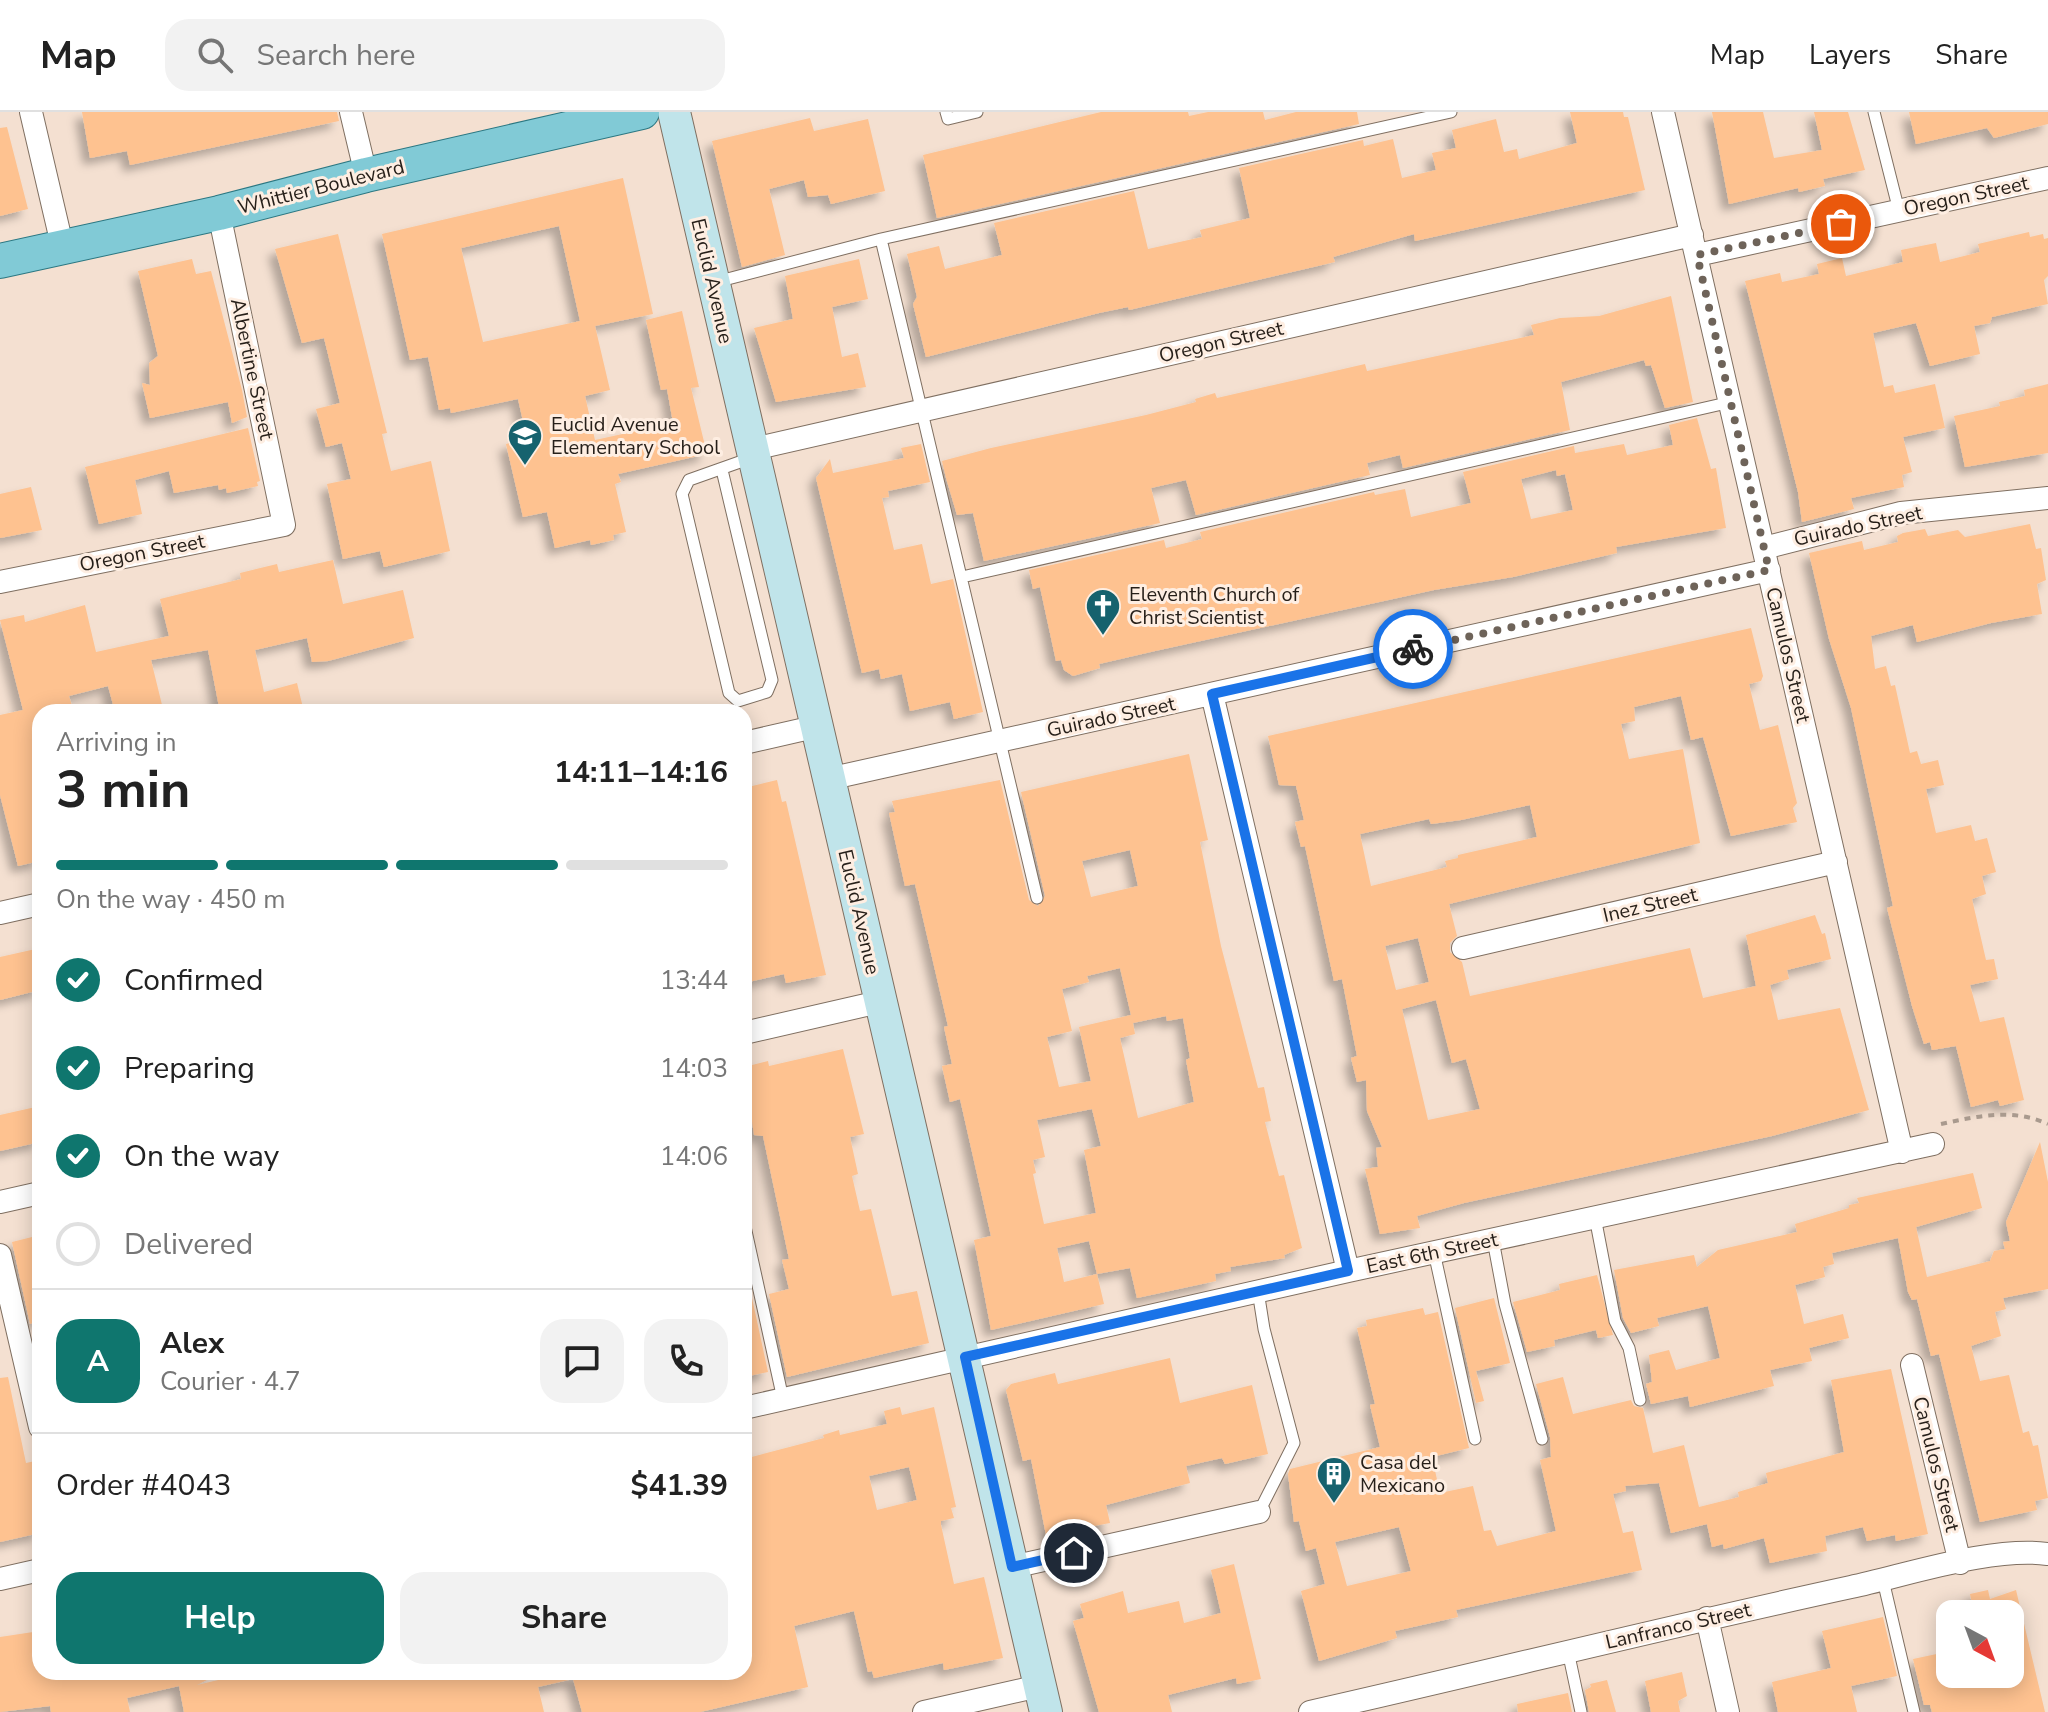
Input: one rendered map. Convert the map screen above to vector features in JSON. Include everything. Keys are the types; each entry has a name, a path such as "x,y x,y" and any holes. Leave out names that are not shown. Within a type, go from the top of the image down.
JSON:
{"main road":[{"name":"Whittier Boulevard","path":"0,261 219,213 366,175 642,112"}],"street":[{"path":"31,112 63,249"},
{"path":"351,112 366,175"},
{"name":"Euclid Avenue","path":"674,112 750,454 965,1357 1042,1699"},
{"name":"Camulos Street","path":"1663,112 1900,1142"},
{"name":"Oregon Street","path":"750,454 920,411 1695,245 1899,211 2048,178"},
{"name":"Albertine Street","path":"219,213 284,525"},
{"name":"Guirado Street","path":"828,779 1212,694 1766,559 1901,513 2048,498"},
{"name":"Oregon Street","path":"0,582 284,525"},
{"path":"1212,694 1348,1271"},
{"path":"752,739 814,727"},
{"name":"Inez Street","path":"1463,948 1836,862"},
{"path":"0,913 32,906"},
{"path":"752,1031 879,1002"},
{"name":"East 6th Street","path":"752,1406 1595,1217 1900,1142 1933,1144"},
{"path":"0,1202 32,1195"},
{"path":"0,1255 32,1393"},
{"name":"Camulos Street","path":"1912,1365 1960,1563"},
{"path":"1012,1567 1259,1512"},
{"name":"Lanfranco Street","path":"1310,1712 1404,1702 1568,1651 1707,1618 1960,1563 2026,1551 2048,1554"},
{"path":"0,1579 32,1572"},
{"path":"1707,1618 1728,1712"},
{"path":"924,1712 1042,1699"}],"lane":[{"path":"946,112 948,119 977,112"},
{"path":"712,283 881,239 1451,112"},
{"path":"1874,112 1899,211"},
{"path":"881,239 1037,898"},
{"path":"962,577 1731,402"},
{"path":"737,704 729,693 682,494 689,480 722,470 750,454"},
{"path":"722,470 772,680 767,692 743,704"},
{"path":"1595,1217 1612,1309 1629,1348 1640,1400"},
{"path":"1493,1240 1505,1304 1542,1439"},
{"path":"1434,1252 1475,1439"},
{"path":"752,1258 783,1399"},
{"path":"1258,1291 1264,1329 1294,1443 1259,1512"},
{"path":"1883,1580 1914,1712"},
{"path":"1568,1651 1581,1712"}],"path":[{"path":"1900,1142 2010,1114 2029,1115 2048,1124"}],"building":[{"path":"82,112 337,112 339,121 130,165 127,151 90,158"},
{"path":"1101,112 1188,112 1189,116 1208,112 1263,112 1265,120 1296,112 1357,112 1359,124 937,218 923,155"},
{"path":"1570,112 1623,112 1624,117 1628,117 1645,190 1415,241 1414,234 1333,257 1335,262 1129,310 1128,307 1099,313 926,357 913,304 917,297 907,254 939,246 945,269 1002,255 994,223 1134,191 1148,249 1202,237 1200,230 1250,218 1239,168 1363,140 1364,146 1393,139 1402,178 1436,170 1432,153 1456,148 1452,130 1496,119 1504,152 1517,149 1519,159 1577,143"},
{"path":"1712,112 1763,112 1774,158 1822,150 1814,112 1848,112 1865,170 1823,179 1825,186 1799,192 1798,188 1729,204"},
{"path":"1909,112 2048,112 2048,124 1994,138 1987,128 1916,144"},
{"path":"810,118 814,131 868,119 885,191 831,204 828,195 808,197 804,180 769,189 785,255 742,267 712,141"},
{"path":"7,127 28,209 0,216 0,128"},
{"path":"623,178 653,314 595,326 610,390 585,396 595,440 673,423 667,389 661,390 646,320 682,311 699,387 691,388 707,454 618,474 621,482 615,484 626,532 613,535 614,540 591,545 590,540 555,548 547,512 523,517 506,444 527,439 518,399 451,413 450,408 439,410 428,357 410,360 382,234","holes":["559,226 580,321 483,342 461,248"]},
{"path":"2029,232 2030,237 2043,234 2044,239 2048,238 2048,276 2044,280 2048,304 1992,317 1990,323 1974,326 1980,354 1930,366 1916,323 1873,333 1884,387 1893,385 1895,393 1935,384 1945,428 1903,437 1912,472 1902,475 1904,487 1851,498 1854,509 1802,522 1798,492 1745,281 1780,273 1782,282 1819,274 1817,264 1842,258 1846,276 1903,262 1901,250 1936,243 1940,262 1980,252 1978,244"},
{"path":"338,234 387,433 382,434 391,471 431,461 450,551 384,567 380,551 343,559 327,484 351,479 342,443 326,447 316,409 340,403 324,338 302,343 275,249"},
{"path":"192,259 196,274 211,271 242,390 247,417 232,423 228,402 150,418 142,383 150,385 149,363 158,356 138,271"},
{"path":"859,259 868,299 832,307 842,357 858,353 866,387 776,402 754,328 793,319 785,276"},
{"path":"1671,296 1693,402 1665,408 1651,365 1646,366 1644,360 1561,382 1570,430 1403,468 1400,455 1367,463 1370,475 1196,515 1186,480 1151,488 1160,523 984,561 973,513 957,515 946,478 942,461 991,448 1146,415 1196,402 1195,399 1215,393 1217,398 1365,364 1367,371 1534,335 1531,325 1560,318 1599,316"},
{"path":"2048,384 2048,453 1965,467 1954,416 2000,406 1999,402 2025,396 2024,390"},
{"path":"1697,418 1711,469 1716,468 1726,528 1616,547 1617,553 1513,577 1434,590 1155,651 1099,664 1100,668 1073,676 1064,670 1061,660 1056,661 1040,587 1033,589 1029,570 1164,540 1166,548 1202,539 1200,532 1374,492 1375,495 1405,489 1411,517 1471,503 1463,472 1574,446 1575,453 1624,444 1627,455 1673,445 1669,425","holes":["1556,470 1557,476 1565,474 1573,510 1531,519 1521,479"]},
{"path":"248,428 260,481 257,482 258,486 227,493 226,488 219,490 218,485 174,493 169,471 135,480 142,514 99,524 85,467"},
{"path":"921,444 930,482 888,491 889,497 882,498 894,550 922,544 931,584 953,579 983,712 954,719 950,702 910,711 902,674 881,679 879,669 862,673 816,478 830,459 833,473 904,458 901,448"},
{"path":"31,487 42,530 0,538 0,494"},
{"path":"2030,524 2036,549 2041,548 2046,580 2037,584 2042,614 1917,642 1913,625 1871,636 1875,669 1886,666 1891,686 1895,685 1910,753 1917,751 1921,764 1938,760 1944,785 1926,789 1936,833 1971,825 1975,841 1987,838 1996,872 1982,876 1986,894 1972,899 1986,960 1994,959 1998,979 1970,985 1980,1022 2004,1017 2024,1100 2000,1106 1998,1100 1971,1107 1956,1046 1932,1050 1930,1042 1924,1044 1912,1006 1887,908 1893,906 1851,708 1829,639 1809,553 1862,541 1864,550 1898,542 1897,536 1903,533 1925,529 1928,536 1958,530 1965,537"},
{"path":"333,560 343,604 403,590 414,638 328,661 312,662 307,638 255,650 264,692 297,683 302,704 218,704 208,650 151,660 162,704 113,704 108,686 69,696 71,704 32,704 32,863 18,866 0,795 0,715 23,710 0,620 24,615 25,622 85,605 96,652 169,636 160,599 241,579 240,573 277,564 279,572"},
{"path":"1751,628 1763,676 1761,681 1749,684 1760,730 1778,725 1797,803 1793,808 1797,822 1731,836 1703,737 1691,740 1681,696 1634,707 1635,721 1621,724 1629,759 1683,749 1700,843 1449,904 1457,936 1450,943 1450,952 1462,962 1470,996 1690,948 1703,998 1756,986 1746,935 1815,915 1822,934 1825,933 1831,959 1787,970 1789,979 1770,985 1778,1020 1840,1008 1869,1110 1772,1136 1464,1203 1417,1216 1420,1228 1380,1234 1365,1169 1378,1167 1376,1148 1382,1147 1367,1111 1366,1080 1357,1082 1351,1058 1357,1056 1342,979 1334,981 1305,846 1301,847 1295,822 1304,820 1296,786 1279,785 1268,736","holes":["1530,805 1537,837 1458,855 1458,858 1445,861 1447,867 1371,886 1360,834 1429,819 1431,824 1461,820","1418,938 1429,982 1396,990 1385,946","1436,1000 1452,1063 1466,1059 1480,1109 1428,1120 1402,1009"]},
{"path":"1189,754 1208,840 1200,842 1221,946 1258,1088 1264,1087 1271,1121 1265,1122 1279,1176 1284,1175 1302,1248 1284,1255 1285,1258 1230,1267 1231,1271 1215,1274 1216,1281 1137,1298 1130,1268 1097,1274 1104,1304 991,1330 974,1240 991,1236 960,1099 950,1102 942,1066 952,1064 944,1027 948,1026 915,884 905,886 889,813 895,812 892,801 1000,780 1029,900 1038,906 1045,896 1021,792","holes":["1130,850 1138,886 1091,897 1082,861","1120,968 1131,1015 1079,1027 1091,1081 1059,1087 1047,1037 1072,1031 1062,989 1089,982 1087,976","1166,1016 1167,1021 1183,1018 1190,1058 1186,1060 1194,1102 1138,1118 1120,1038 1135,1034 1133,1023","1092,1109 1101,1146 1084,1150 1096,1213 1044,1224 1033,1174 1036,1173 1033,1160 1045,1157 1037,1120","1089,1241 1097,1274 1064,1282 1057,1248"]},
{"path":"777,780 782,802 786,801 826,975 786,983 784,974 752,981 752,786"},
{"path":"32,950 32,992 0,1000 0,957"},
{"path":"843,1049 864,1134 850,1137 858,1174 852,1176 860,1211 871,1209 892,1296 917,1291 929,1343 787,1377 769,1294 789,1289 782,1260 789,1259 763,1136 754,1135 752,1121 752,1065 768,1061 769,1066"},
{"path":"32,1108 32,1144 0,1151 0,1115"},
{"path":"2040,1142 2048,1182 2048,1289 2003,1298 2006,1309 1995,1312 2001,1336 1971,1346 1980,1381 2009,1375 2023,1433 2029,1431 2033,1446 2038,1445 2048,1498 2035,1501 2037,1510 1980,1522 1939,1354 1931,1356 1917,1299 1912,1300 1908,1292 1898,1238 1832,1253 1834,1264 1823,1267 1825,1277 1795,1285 1804,1324 1843,1314 1849,1338 1809,1348 1812,1361 1770,1370 1774,1386 1690,1407 1688,1396 1651,1404 1646,1384 1652,1382 1649,1355 1669,1350 1676,1370 1720,1358 1708,1306 1657,1318 1659,1326 1631,1333 1623,1318 1614,1270 1694,1255 1697,1267 1718,1250 1797,1232 1795,1224 1849,1208 1849,1205 1859,1203 1857,1198 1973,1173 1982,1208 1916,1227 1927,1277 1990,1261 1994,1251 2005,1249 2003,1242 2010,1241 2006,1222"},
{"path":"32,1237 30,1324 12,1242"},
{"path":"1597,1275 1613,1335 1598,1338 1596,1330 1554,1340 1555,1346 1527,1352 1513,1302 1560,1290 1559,1284"},
{"path":"752,1298 768,1372 752,1375"},
{"path":"1494,1298 1510,1363 1476,1371 1484,1401 1476,1403 1455,1308"},
{"path":"1423,1308 1425,1315 1438,1312 1469,1448 1432,1457 1440,1493 1473,1486 1484,1531 1491,1530 1497,1546 1556,1531 1540,1460 1551,1457 1550,1437 1536,1384 1563,1377 1573,1414 1631,1400 1634,1406 1643,1408 1653,1453 1684,1445 1699,1507 1739,1497 1738,1492 1768,1483 1766,1473 1844,1452 1831,1380 1891,1369 1928,1534 1896,1541 1895,1535 1867,1541 1863,1527 1825,1536 1827,1551 1770,1563 1764,1538 1724,1549 1723,1544 1712,1547 1707,1524 1671,1533 1659,1483 1625,1486 1626,1491 1613,1494 1623,1533 1633,1531 1642,1570 1456,1610 1458,1617 1395,1631 1397,1638 1319,1661 1301,1591 1325,1584 1316,1548 1306,1551 1299,1521 1294,1522 1288,1474 1290,1469 1380,1447 1370,1405 1375,1404 1357,1328 1367,1326 1366,1320","holes":["1399,1527 1411,1571 1347,1586 1335,1542"]},
{"path":"1170,1358 1180,1403 1252,1385 1268,1454 1225,1464 1222,1458 1186,1466 1190,1483 1106,1505 1110,1523 1046,1535 1031,1459 1023,1461 1006,1390 1011,1384 1055,1373 1058,1384"},
{"path":"8,1377 26,1463 32,1462 32,1535 0,1542 0,1378"},
{"path":"900,1407 902,1415 934,1407 956,1507 951,1508 954,1518 941,1521 954,1584 984,1577 1003,1658 944,1670 943,1663 874,1678 872,1671 868,1672 854,1611 794,1626 808,1687 700,1712 582,1712 573,1680 752,1680 752,1457 824,1438 823,1435 839,1430 840,1435 887,1424 884,1411","holes":["909,1467 917,1500 877,1510 869,1476"]},
{"path":"1234,1564 1261,1679 1237,1684 1236,1678 1168,1695 1172,1712 1099,1712 1073,1621 1084,1618 1080,1604 1123,1591 1128,1613 1179,1601 1184,1623 1221,1613 1211,1570"},
{"path":"1988,1590 1990,1599 2016,1590 2018,1600 1971,1600 1970,1594"},
{"path":"1883,1617 1897,1676 1851,1686 1857,1712 1778,1712 1772,1682 1831,1668 1822,1631"},
{"path":"2024,1624 2045,1712 1932,1712 1930,1705 1924,1705 1913,1659 1936,1654 1936,1688 2024,1688"},
{"path":"32,1632 32,1680 207,1680 197,1685 218,1680 569,1680 538,1687 544,1712 184,1712 179,1686 127,1698 130,1712 51,1712 50,1706 0,1712 0,1637"},
{"path":"1682,1672 1687,1696 1678,1701 1680,1712 1651,1712 1645,1681"},
{"path":"1607,1680 1616,1712 1589,1712 1585,1690 1591,1687 1590,1684"},
{"path":"1568,1693 1572,1712 1518,1712 1517,1704"}],"way so far":[{"path":"1413,649 1769,570 1697,255 1841,224"}],"place":[{"name":"Euclid Avenue Elementary School","path":"525,467"},
{"name":"Eleventh Church of Christ Scientist","path":"1103,637"},
{"name":"Casa del Mexicano","path":"1334,1505"}],"route":[{"path":"1074,1553 1012,1567 965,1357 1348,1271 1212,694 1413,649"}]}
